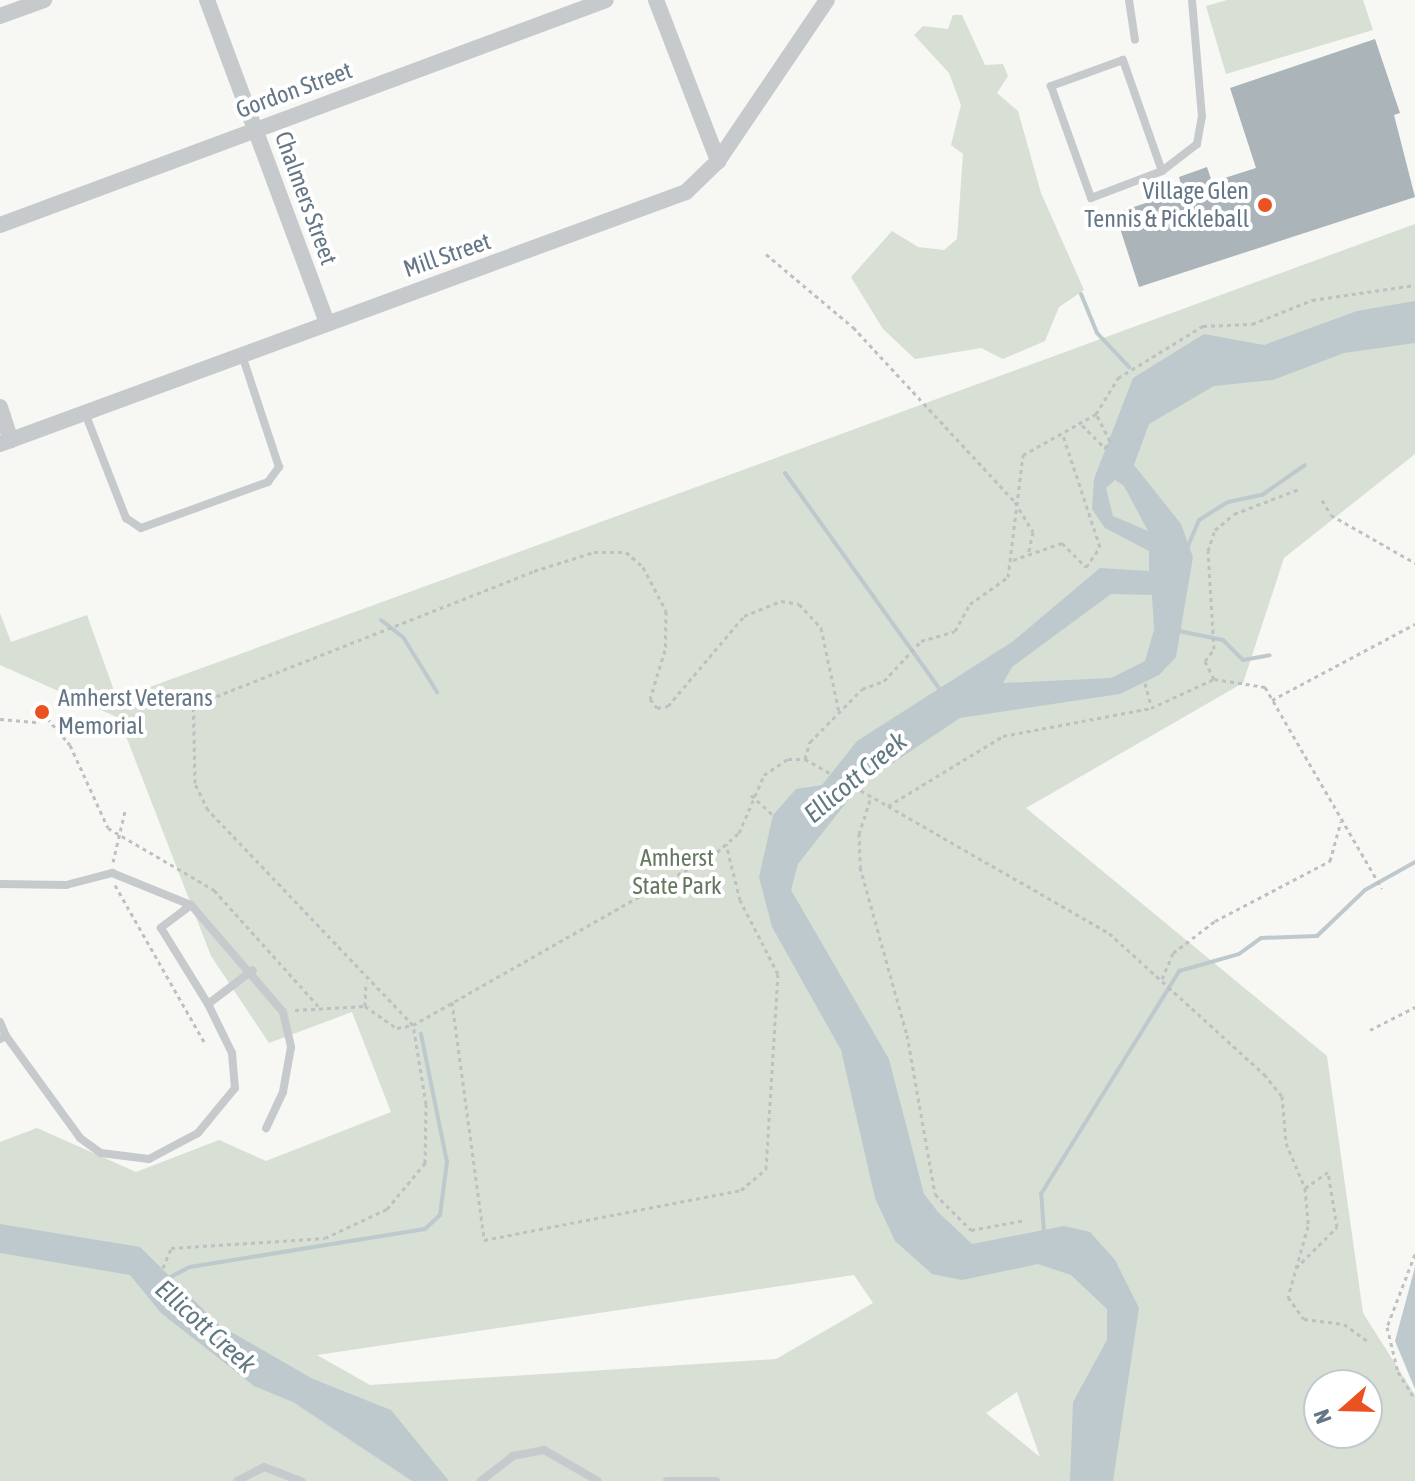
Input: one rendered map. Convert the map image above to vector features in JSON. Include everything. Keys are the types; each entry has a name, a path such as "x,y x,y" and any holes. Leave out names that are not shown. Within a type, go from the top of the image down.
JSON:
{"street":[{"path":"0,16 44,0"},
{"name":"Chalmers Street","path":"207,0 327,322"},
{"name":"Gordon Street","path":"0,225 606,0"},
{"path":"656,0 718,161"},
{"name":"Mill Street","path":"6,442 686,192 718,161 827,0"},
{"path":"0,407 6,442"}],"lane":[{"path":"1129,0 1135,40"},
{"path":"1162,171 1123,60 1051,86 1091,198 1162,171 1197,144 1202,117 1192,0"},
{"path":"85,412 126,518 141,528 268,482 279,467 241,354"},
{"path":"0,884 66,885 112,873 191,905 253,970 283,1012 291,1047 283,1092 266,1128"},
{"path":"0,1022 3,1038 80,1138 101,1153 149,1159 198,1133 235,1088 232,1053 208,1004 161,928 191,905"},
{"path":"208,1004 253,970"},
{"path":"481,1481 513,1456 544,1450 594,1480"},
{"path":"237,1481 264,1467 301,1481"},
{"path":"667,1481 716,1481"}],"path":[{"path":"766,254 853,327 1015,502 1033,532 1028,555"},
{"path":"805,759 810,742 862,689 884,681 921,641 955,631 970,604 1008,577 1013,560 1015,502 1023,455 1082,425 1096,414 1118,378 1203,326 1252,324 1312,300 1415,285"},
{"path":"1082,425 1105,448 1110,441 1096,414"},
{"path":"1013,560 1062,543 1086,567 1100,547 1063,435"},
{"path":"1214,679 1205,661 1214,649 1208,551 1215,530 1234,514 1299,489"},
{"path":"1322,500 1331,515 1415,563"},
{"path":"194,705 519,576 594,552 626,552 643,567 666,611 665,650 650,699 657,708 668,706 744,616 781,601 799,604 821,628 839,712"},
{"path":"1272,700 1415,624"},
{"path":"888,806 1003,736 1151,708 1214,679 1265,687 1382,889"},
{"path":"1145,683 1151,708"},
{"path":"163,1268 171,1248 325,1238 387,1209 411,1189 425,1163 426,1119 413,1025 366,982 208,810 195,783 193,690"},
{"path":"1,720 38,722 42,712 70,745 91,797 117,836 214,890 318,1006"},
{"path":"805,759 862,798 888,806 1109,933 1179,991 1282,1096 1289,1155 1305,1188 1308,1226 1296,1268"},
{"path":"283,1012 318,1006 365,1006 397,1028 413,1025 726,844 739,833 751,795 764,775 805,759"},
{"path":"751,795 773,815"},
{"path":"870,800 859,833 860,867 907,1035 935,1194 971,1230 1026,1220"},
{"path":"125,811 117,836 112,873 121,905 206,1045"},
{"path":"1164,980 1182,948 1210,927 1330,861 1342,819"},
{"path":"452,1002 484,1240 741,1190 766,1169 778,974 740,900 726,844"},
{"path":"365,1006 366,982"},
{"path":"1370,1030 1415,1007"},
{"path":"1305,1188 1328,1172 1337,1227 1296,1268 1287,1283 1294,1309 1304,1319 1344,1324 1367,1341"},
{"path":"1415,1254 1387,1327 1398,1372 1415,1399"}],"green space":[{"path":"1227,0 1363,0 1373,30 1226,74 1206,6"},
{"path":"953,15 962,15 985,65 1003,64 1008,76 997,93 1018,111 1041,193 1084,290 1059,307 1045,341 1003,359 981,348 915,359 883,329 851,277 892,231 918,247 944,250 957,239 963,154 951,145 961,105 949,73 914,35 923,26 948,29"},
{"name":"Amherst State Park","path":"1415,224 1415,454 1284,558 1243,683 1026,808 1327,1056 1363,1313 1415,1395 1415,1481 0,1481 0,1142 37,1128 136,1172 219,1140 266,1161 391,1112 352,1012 269,1043 211,956 119,718 0,665 0,613 11,642 87,615 117,699","holes":["854,1275 873,1303 776,1359 370,1385 317,1355","1017,1392 1040,1457 986,1413"]}],"water":[{"name":"Ellicott Creek","path":"1415,301 1415,343 1344,353 1273,380 1214,386 1149,424 1134,465 1181,524 1193,557 1176,657 1159,675 1120,694 960,718 860,785 798,864 791,890 889,1059 924,1194 938,1212 972,1244 1064,1226 1090,1232 1115,1260 1139,1308 1113,1481 1070,1481 1073,1402 1107,1340 1107,1309 1071,1275 1038,1264 962,1280 932,1274 895,1241 875,1198 841,1050 772,927 759,877 773,815 796,789 822,785 857,741 1012,642 1100,568 1149,571 1149,551 1105,528 1092,509 1094,479 1133,378 1204,334 1264,345 1357,311","holes":["1115,480 1124,486 1148,531 1113,516 1106,488","1111,594 1152,595 1154,630 1145,661 1111,678 1003,683 1012,667"]},
{"name":"Ellicott Creek","path":"0,1224 140,1247 219,1325 313,1379 391,1410 449,1481 412,1481 293,1402 254,1386 161,1313 130,1275 0,1253"},
{"path":"1415,1267 1415,1389 1395,1341"}],"building":[{"name":"Village Glen Tennis & Pickleball","path":"1375,39 1400,113 1394,115 1415,197 1139,287 1115,213 1183,191 1179,177 1207,167 1212,182 1256,168 1230,88"}],"waterway":[{"path":"1081,294 1097,333 1129,367"},
{"path":"1188,546 1199,520 1228,502 1262,495 1305,465"},
{"path":"785,473 942,692"},
{"path":"381,620 403,637 437,692"},
{"path":"1179,631 1223,640 1243,660 1270,655"},
{"path":"1044,1233 1041,1194 1179,971 1239,954 1261,938 1317,936 1365,890 1415,862"},
{"name":"Ellicott Creek","path":"167,1279 190,1267 425,1229 440,1215 447,1162 421,1034"}],"place":[{"name":"Village Glen Tennis & Pickleball","path":"1265,205"},
{"name":"Amherst Veterans Memorial","path":"42,712"}]}
